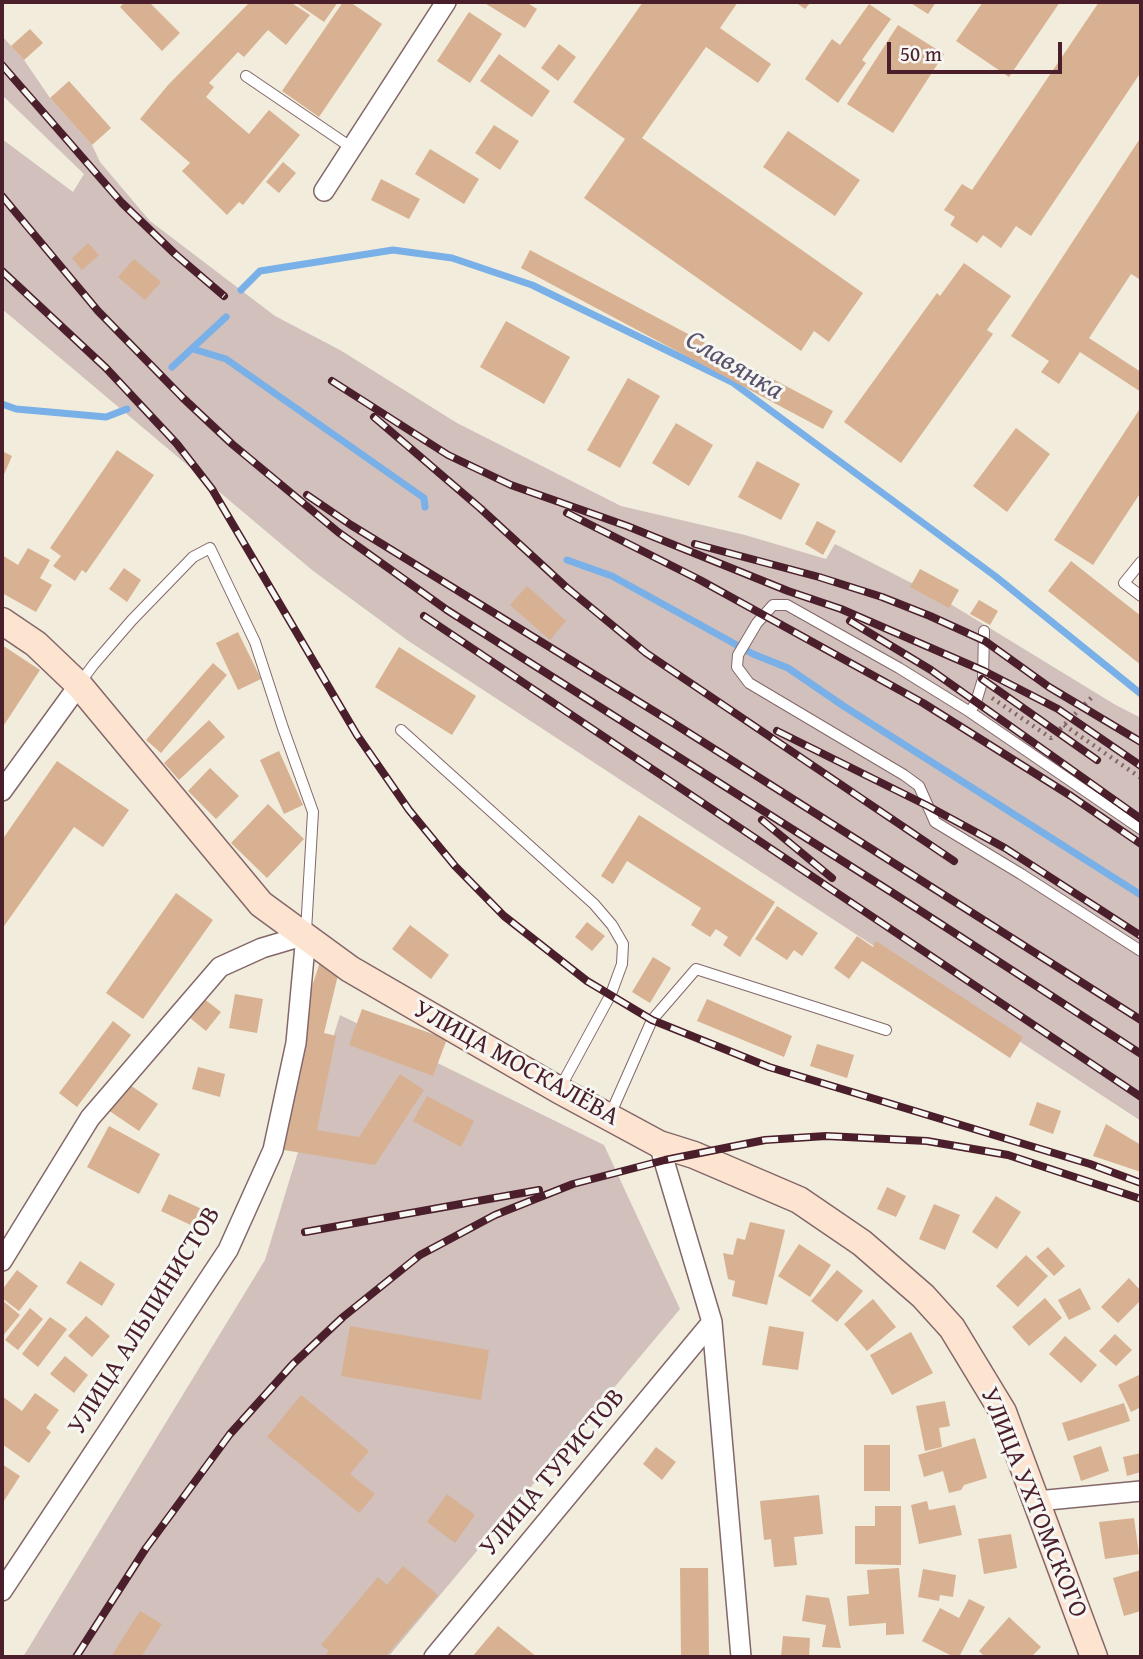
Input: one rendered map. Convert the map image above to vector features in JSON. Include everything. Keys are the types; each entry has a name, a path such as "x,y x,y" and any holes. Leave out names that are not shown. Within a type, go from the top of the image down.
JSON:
{"street":[{"path":"324,191 446,2"},
{"name":"УЛИЦА МОСКАЛЁВА","path":"2,621 36,643 79,685 261,904 350,969 559,1090 659,1144"},
{"path":"2,791 79,685"},
{"path":"2,1261 90,1118 220,967 262,948 306,936"},
{"name":"УЛИЦА АЛЬПИНИСТОВ","path":"2,1591 228,1250 273,1150 296,1044 306,936"},
{"path":"659,1144 712,1322 741,1657"},
{"name":"УЛИЦА УХТОМСКОГО","path":"659,1144 694,1155 799,1200 862,1243 923,1297 952,1328 1003,1412 1094,1657"},
{"name":"УЛИЦА ТУРИСТОВ","path":"434,1657 712,1322"},
{"path":"1037,1502 1141,1491"}],"lane":[{"path":"246,76 352,148"},
{"path":"79,685 132,620 193,557 210,548 255,642 313,812 306,936"},
{"path":"1141,562 1124,583 1141,596"},
{"path":"1141,829 970,712 899,668 787,605 773,604 748,636 738,655 737,667 749,683 919,786 935,822 1141,951"},
{"path":"970,712 983,679 984,631"},
{"path":"401,730 594,904 612,925 623,944 622,964 611,993 559,1090"},
{"path":"609,1117 652,1020 696,969 886,1030"}],"path":[{"path":"980,689 1051,738 1092,697"},
{"path":"1064,725 1141,778"}],"shaded area":[{"path":"2,36 24,60 50,98 92,145 100,162 150,221 275,316 340,350 457,423 621,506 745,535 826,559 835,544 939,597 1141,718 1141,1121 407,640 312,570 2,309 2,139 73,192 84,174 2,95"},
{"path":"340,1015 604,1145 680,1309 388,1657 23,1657 265,1260"}],"building":[{"path":"125,2 149,2 180,33 162,51 120,7"},
{"path":"250,2 290,2 310,15 286,45 268,30 244,57 238,52 209,83 214,87 206,97 249,134 269,110 300,135 243,205 239,202 227,215 182,171 190,163 140,119 168,85"},
{"path":"295,2 338,2 324,22"},
{"path":"343,2 350,2 382,24 319,117 282,91"},
{"path":"483,2 526,2 537,9 525,28"},
{"path":"643,2 738,2 720,28 771,64 758,83 706,47 642,138 863,293 829,342 814,331 801,351 584,198 625,139 573,102"},
{"path":"795,2 811,2 805,9"},
{"path":"909,2 936,2 928,14"},
{"path":"983,2 1060,2 1009,77 956,41"},
{"path":"1099,2 1141,2 1141,72 1031,236 1016,226 1001,248 983,235 977,243 950,225 955,217 944,210 962,184 972,190"},
{"path":"869,4 891,19 862,60 866,63 838,103 805,79 832,39 840,45"},
{"path":"469,12 502,34 470,83 437,61"},
{"path":"898,25 944,54 893,133 847,104"},
{"path":"30,29 43,43 24,60 11,46"},
{"path":"559,44 576,57 558,81 541,68"},
{"path":"499,54 550,91 532,117 480,81"},
{"path":"69,81 111,128 92,145 50,98"},
{"path":"494,125 519,141 500,170 475,153"},
{"path":"788,131 860,180 835,216 763,167"},
{"path":"1141,137 1141,280 1131,274 1089,338 1141,372 1141,392 1080,352 1059,384 1041,372 1049,361 1011,336"},
{"path":"430,149 479,179 464,204 415,174"},
{"path":"283,162 296,173 279,193 266,182"},
{"path":"381,179 420,199 409,219 371,200"},
{"path":"88,243 99,255 82,270 72,258"},
{"path":"530,250 833,411 823,429 521,268"},
{"path":"134,259 161,282 145,300 118,277"},
{"path":"964,263 1011,296 987,330 993,334 901,463 844,422 937,293 940,296"},
{"path":"506,321 570,357 544,404 480,367"},
{"path":"628,378 660,396 620,468 587,450"},
{"path":"1141,407 1141,492 1093,565 1054,540"},
{"path":"676,423 713,445 689,486 652,463"},
{"path":"1016,428 1050,454 1007,512 973,486"},
{"path":"117,450 154,475 86,573 82,570 75,581 53,566 61,556 50,548"},
{"path":"2,451 12,456 2,479"},
{"path":"757,461 800,484 781,520 738,497"},
{"path":"817,521 836,531 823,555 805,544"},
{"path":"28,548 50,560 40,578 52,585 36,612 2,593 2,555 18,565"},
{"path":"1071,561 1141,616 1141,665 1048,591"},
{"path":"124,568 141,580 127,602 109,589"},
{"path":"920,569 959,590 949,608 910,587"},
{"path":"527,586 566,621 550,640 510,605"},
{"path":"979,600 998,611 990,625 970,614"},
{"path":"238,632 261,679 238,690 216,643"},
{"path":"2,645 40,670 4,725 2,723"},
{"path":"399,647 476,696 452,735 375,687"},
{"path":"213,663 227,675 161,753 146,740"},
{"path":"209,720 225,737 179,780 164,763"},
{"path":"279,751 303,805 284,814 260,760"},
{"path":"57,761 129,810 103,847 74,827 2,929 2,840"},
{"path":"210,768 239,796 216,819 188,791"},
{"path":"268,804 304,839 267,878 231,843"},
{"path":"639,815 775,902 740,957 723,945 728,937 716,929 710,937 691,925 701,908 627,861 613,884 601,876"},
{"path":"176,893 213,920 143,1019 106,993"},
{"path":"777,906 818,933 802,956 794,950 787,960 755,939"},
{"path":"587,922 605,936 592,951 575,937"},
{"path":"410,925 449,955 431,979 392,949"},
{"path":"857,936 873,947 876,941 1023,1037 1010,1058 862,961 849,979 834,968"},
{"path":"653,957 671,968 650,1003 632,992"},
{"path":"320,962 339,971 324,1033 336,1036 317,1130 359,1137 400,1074 424,1090 375,1165 278,1149 305,1008"},
{"path":"235,994 263,999 257,1033 229,1028"},
{"path":"203,998 221,1012 206,1031 189,1017"},
{"path":"707,999 792,1036 784,1057 697,1021"},
{"path":"362,1009 447,1039 433,1076 349,1045"},
{"path":"113,1021 131,1035 77,1107 59,1093"},
{"path":"817,1044 854,1055 847,1078 810,1066"},
{"path":"198,1067 225,1074 220,1097 192,1089"},
{"path":"127,1083 158,1104 139,1131 108,1110"},
{"path":"427,1096 474,1121 461,1147 413,1121"},
{"path":"1037,1102 1061,1111 1053,1134 1029,1125"},
{"path":"1106,1124 1141,1145 1141,1172 1093,1156"},
{"path":"109,1126 160,1154 139,1194 87,1167"},
{"path":"887,1187 906,1196 896,1217 877,1209"},
{"path":"169,1194 204,1210 195,1227 161,1211"},
{"path":"996,1196 1021,1212 997,1249 972,1232"},
{"path":"934,1204 960,1215 945,1250 919,1239"},
{"path":"750,1222 785,1230 767,1305 732,1296 735,1281 728,1279 723,1253 733,1255 737,1238 745,1240"},
{"path":"799,1244 831,1265 810,1297 778,1276"},
{"path":"1048,1247 1065,1266 1054,1276 1036,1257"},
{"path":"1026,1255 1048,1276 1018,1307 996,1286"},
{"path":"80,1261 115,1284 102,1306 66,1283"},
{"path":"17,1270 38,1286 19,1311 2,1298 2,1290"},
{"path":"837,1270 863,1291 837,1322 811,1301"},
{"path":"1129,1278 1141,1291 1141,1300 1118,1323 1101,1307"},
{"path":"1080,1288 1091,1309 1069,1320 1058,1300"},
{"path":"1045,1298 1062,1318 1029,1346 1012,1327"},
{"path":"873,1299 896,1327 867,1351 844,1324"},
{"path":"2,1300 20,1315 2,1337"},
{"path":"30,1308 43,1319 18,1350 5,1340"},
{"path":"86,1316 110,1336 92,1357 68,1336"},
{"path":"50,1317 67,1329 38,1367 22,1354"},
{"path":"350,1326 489,1350 481,1400 341,1376"},
{"path":"769,1326 804,1332 798,1370 762,1365"},
{"path":"911,1332 933,1373 892,1395 870,1355"},
{"path":"1115,1334 1132,1350 1116,1366 1099,1351"},
{"path":"1065,1336 1097,1365 1081,1383 1049,1354"},
{"path":"65,1356 88,1375 74,1393 50,1374"},
{"path":"1141,1374 1141,1407 1131,1412 1118,1385"},
{"path":"35,1393 59,1410 46,1428 51,1432 29,1463 2,1444 2,1396 22,1411"},
{"path":"301,1395 369,1451 350,1474 375,1494 359,1513 267,1437"},
{"path":"945,1401 950,1426 939,1428 942,1447 925,1451 916,1406"},
{"path":"1124,1403 1130,1421 1068,1441 1062,1423"},
{"path":"975,1438 987,1478 949,1493 943,1471 924,1477 918,1455"},
{"path":"864,1445 890,1445 890,1491 864,1491"},
{"path":"1101,1446 1109,1471 1081,1481 1073,1456"},
{"path":"656,1447 676,1462 662,1480 643,1464"},
{"path":"1141,1453 1141,1472 1127,1476 1123,1457"},
{"path":"2,1464 20,1476 2,1504"},
{"path":"447,1494 475,1515 455,1543 427,1522"},
{"path":"819,1495 823,1534 794,1537 797,1565 774,1567 771,1539 764,1540 760,1501"},
{"path":"927,1501 929,1510 955,1505 962,1535 919,1544 911,1505"},
{"path":"875,1506 901,1506 901,1565 855,1564 855,1526 875,1526"},
{"path":"1134,1518 1139,1554 1105,1559 1099,1522"},
{"path":"1011,1534 1017,1568 984,1574 978,1539"},
{"path":"403,1566 438,1595 385,1657 324,1657 329,1651 321,1645 378,1577 387,1585"},
{"path":"680,1568 708,1568 709,1657 681,1657"},
{"path":"899,1568 904,1634 886,1635 886,1623 849,1626 847,1596 869,1594 867,1570"},
{"path":"923,1569 956,1575 953,1597 940,1595 939,1601 918,1597"},
{"path":"1141,1570 1141,1611 1124,1616 1113,1578"},
{"path":"806,1595 829,1598 841,1648 822,1647 826,1625 802,1621"},
{"path":"969,1599 985,1607 959,1657 922,1641 940,1608 959,1618"},
{"path":"140,1611 162,1624 141,1657 111,1657"},
{"path":"1009,1617 1041,1647 1031,1657 985,1657 979,1651"},
{"path":"498,1626 537,1657 472,1657"},
{"path":"783,1636 810,1638 809,1657 781,1657"}],"waterway":[{"name":"Славянка","path":"241,290 260,271 393,250 452,258 532,285 732,382 995,576 1141,694"},
{"name":"Славянка","path":"172,367 226,317"},
{"path":"193,349 226,359 424,498 425,507"},
{"name":"Славянка","path":"2,404 16,409 106,417 127,409"},
{"path":"567,560 612,576 753,654 788,668 1141,895"}],"railway":[{"path":"2,65 122,203 224,296"},
{"path":"2,196 98,311 183,398 232,444 338,532 447,610 1141,1054"},
{"path":"2,271 106,368 177,444 212,489 357,735 409,810 455,866 504,916 587,981 652,1020 769,1067 1090,1164 1141,1183"},
{"path":"332,381 448,455 511,485 627,526 788,591 841,609 984,671 1058,709 1141,766"},
{"path":"374,417 480,508 566,587 646,653 954,861"},
{"path":"307,495 351,525 670,721 1141,1020"},
{"path":"567,513 700,580 923,703 1071,796 1141,844"},
{"path":"695,544 819,577 930,616 985,641 1049,687 1141,742"},
{"path":"424,616 1141,1097"},
{"path":"850,621 931,670 1141,819"},
{"path":"982,679 1097,760"},
{"path":"777,731 926,805 1005,848 1141,936"},
{"path":"762,820 832,878"},
{"path":"76,1657 146,1548 230,1434 293,1364 343,1317 420,1255 495,1215 573,1184 665,1160 765,1140 826,1136 927,1141 1008,1155 1141,1199"},
{"path":"305,1232 539,1190"}]}
